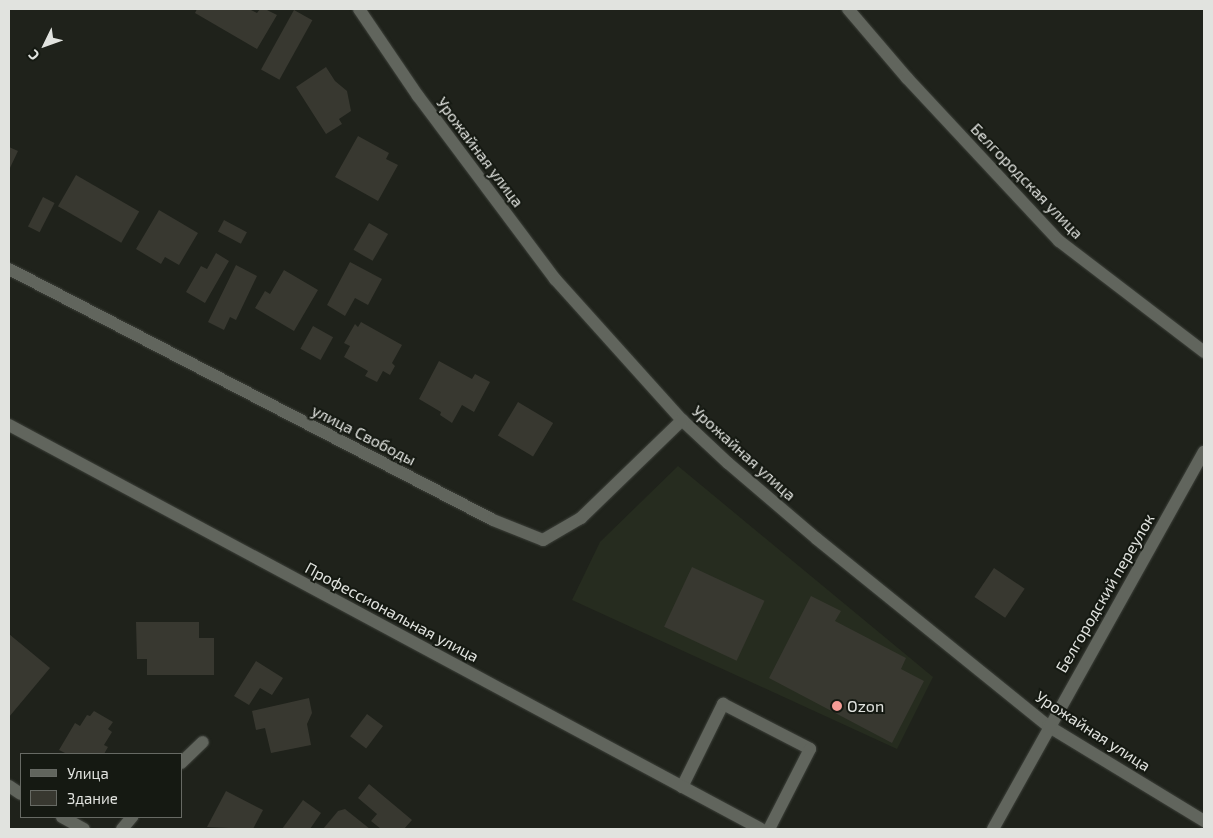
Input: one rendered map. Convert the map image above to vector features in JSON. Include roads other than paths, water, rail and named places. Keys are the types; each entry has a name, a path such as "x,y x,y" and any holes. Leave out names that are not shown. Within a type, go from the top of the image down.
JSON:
{"street":[{"name":"Урожайная улица","path":"359,9 418,96 555,279 682,420 728,463 817,539 1048,726 1204,821"},
{"name":"Белгородская улица","path":"848,9 907,78 1059,241 1204,352"},
{"name":"улица Свободы","path":"9,269 484,515 542,540 581,518 682,420"},
{"name":"Профессиональная улица","path":"9,425 760,829"},
{"name":"Белгородский переулок","path":"993,829 1048,726 1204,452"},
{"path":"682,787 723,704 810,749 769,829"},
{"path":"182,762 203,742"},
{"path":"9,786 20,793"},
{"path":"64,818 84,829"},
{"path":"122,829 131,818"}],"place":[{"name":"Ozon","path":"837,706"}]}
